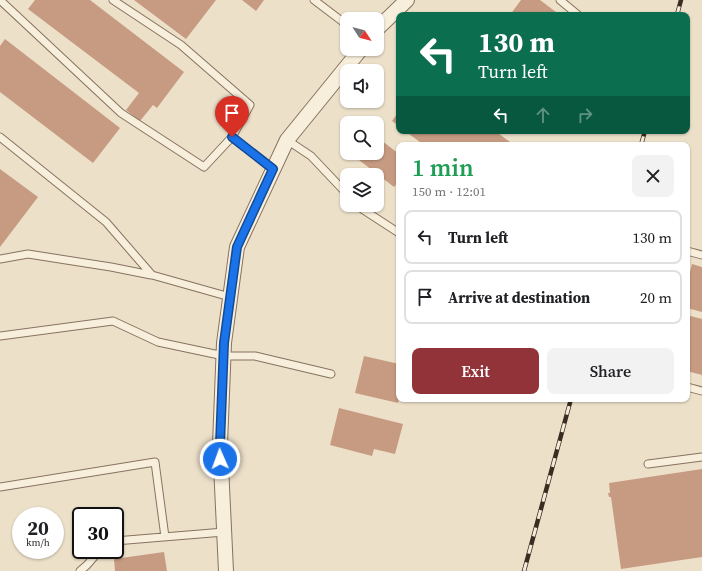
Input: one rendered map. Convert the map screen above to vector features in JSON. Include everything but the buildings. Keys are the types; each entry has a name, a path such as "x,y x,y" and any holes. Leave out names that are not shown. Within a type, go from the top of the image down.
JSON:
{"street":[{"path":"384,23 396,14"},
{"path":"226,571 220,444 224,356 237,247 287,140 354,56"}],"lane":[{"path":"0,0 121,113 204,167 232,137 250,105 181,45 113,0"},
{"path":"314,0 340,20"},
{"path":"560,0 574,12"},
{"path":"0,137 106,222 152,275"},
{"path":"232,137 273,169"},
{"path":"287,140 311,156 340,187"},
{"path":"367,212 396,231"},
{"path":"690,252 702,255"},
{"path":"0,259 28,254 110,267 152,275 230,297"},
{"path":"0,336 113,321 158,342 224,356 254,356 331,374"},
{"path":"690,388 702,391"},
{"path":"648,464 702,457"},
{"path":"0,487 155,462 165,537"},
{"path":"124,540 224,532"},
{"path":"80,571 92,559"}],"railway":[{"path":"678,12 681,0"},
{"path":"642,142 644,134"},
{"path":"524,571 570,402"}],"route":[{"path":"220,459 224,343 237,247 273,169 232,137"}]}
